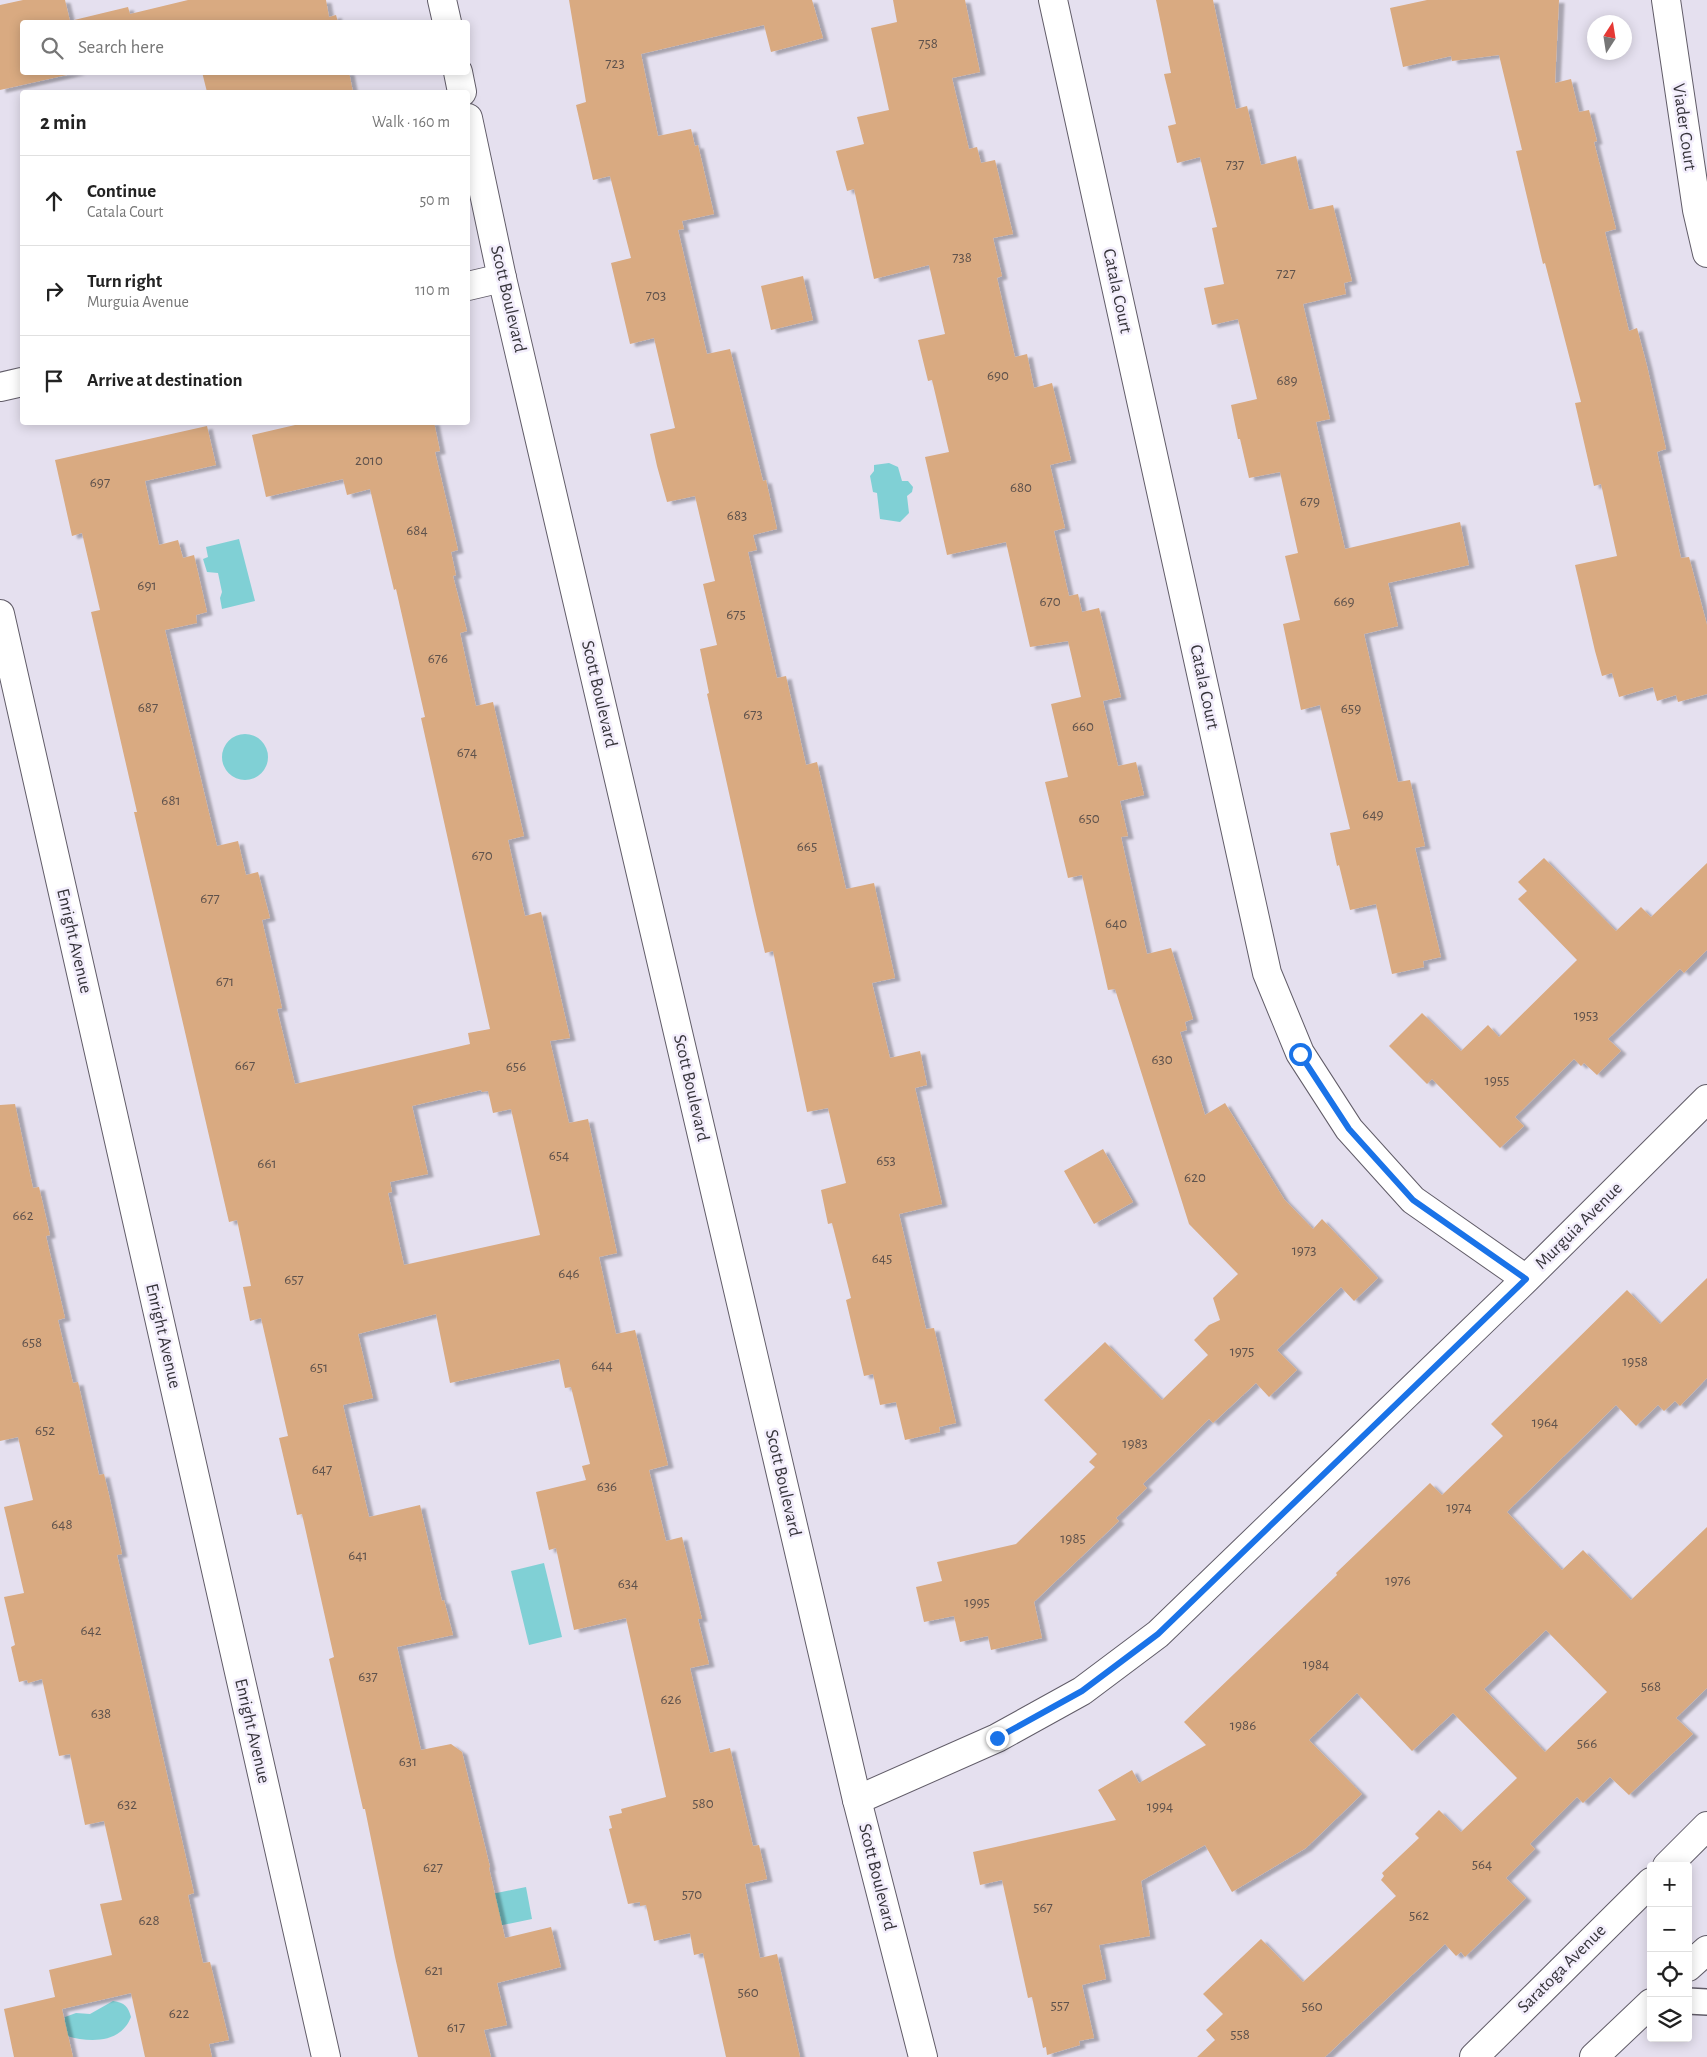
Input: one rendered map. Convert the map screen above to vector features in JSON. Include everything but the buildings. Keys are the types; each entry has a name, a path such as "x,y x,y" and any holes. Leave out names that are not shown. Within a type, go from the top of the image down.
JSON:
{"street":[{"path":"442,0 447,20"},
{"name":"Catala Court","path":"1053,0 1267,973 1300,1054 1349,1129 1413,1200 1526,1279"},
{"name":"Viader Court","path":"1666,0 1697,210 1707,253"},
{"path":"459,75 462,90"},
{"name":"Scott Boulevard","path":"470,127 502,278 857,1800 923,2057"},
{"path":"470,286 502,278"},
{"path":"0,387 20,382"},
{"name":"Enright Avenue","path":"0,614 326,2057"},
{"name":"Murguia Avenue","path":"857,1800 997,1738 1082,1691 1158,1634 1526,1279 1707,1099"},
{"path":"1671,1862 1707,1826"},
{"name":"Saratoga Avenue","path":"1474,2057 1647,1886"},
{"path":"1692,1964 1707,1950"},
{"path":"1594,2057 1647,2007"}],"lane":[{"path":"1692,2002 1707,2002"}],"water":[{"path":"889,463 898,467 902,481 908,481 913,487 912,492 907,496 909,513 900,522 880,519 877,493 873,492 870,476 874,471 874,465"},
{"path":"239,539 255,601 222,609 220,598 222,592 218,573 207,572 203,559 208,557 206,547"},
{"path":"245,734 258,738 264,744 268,757 264,770 258,776 245,780 232,776 226,770 222,757 226,744 232,738"},
{"path":"544,1563 562,1637 529,1645 511,1571"},
{"path":"526,1887 532,1919 468,1932 462,1900"},
{"path":"113,2001 125,2006 129,2010 131,2017 120,2032 104,2039 95,2040 67,2036 63,2028 65,2017 76,2013 90,2014"}],"route":[{"path":"997,1738 1082,1691 1158,1634 1526,1279 1413,1200 1349,1129 1300,1054"}]}
